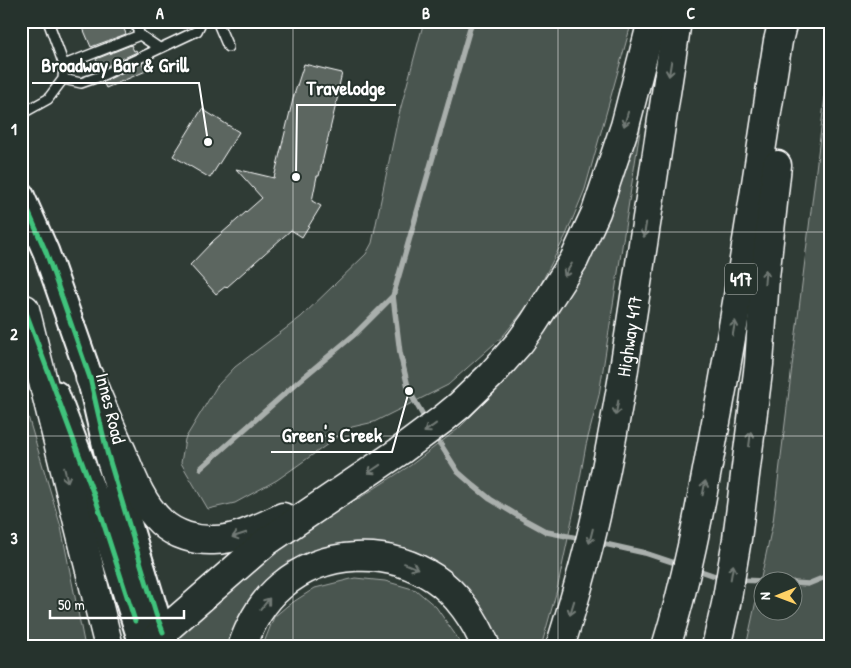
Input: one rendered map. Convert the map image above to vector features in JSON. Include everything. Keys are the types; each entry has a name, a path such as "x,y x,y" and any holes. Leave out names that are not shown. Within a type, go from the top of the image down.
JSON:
{"highway":[{"path":"156,643 266,542 400,450 460,404 491,375 520,342 574,260 596,212 625,126 652,21"},
{"name":"Highway 417","path":"560,647 583,570 599,502 622,382 677,21"},
{"name":"417","path":"666,647 681,599 695,536 734,324 778,42 783,21"},
{"path":"716,647 726,604 737,539 759,364 765,278 792,21"},
{"path":"23,304 109,647"},
{"path":"90,378 146,504 162,523 182,535 194,539 228,539 262,527 348,486"},
{"path":"242,647 254,618 275,592 291,579 302,571 318,565 341,559 366,556 394,560 422,571 445,586 456,598 476,627 486,647"}],"main road":[{"name":"Innes Road","path":"21,195 46,252 90,378 107,452 154,605 156,643"},
{"path":"23,304 97,503 156,643"}],"lane":[{"path":"21,114 48,99 62,79 64,65 48,21"},
{"path":"134,21 140,34 160,48"},
{"path":"62,79 81,84 101,76 197,32 200,25 199,21"},
{"path":"217,21 228,47"},
{"path":"64,65 140,34"}],"shaded area":[{"path":"424,21 632,21 585,189 566,235 533,299 503,336 448,385 374,422 352,427 277,480 235,503 208,509 181,463 185,439 217,386 235,367 301,317 366,254 372,243 398,118"},
{"path":"830,55 830,647 746,647 754,610 754,620 804,620 804,570 763,570 773,522"},
{"path":"644,105 599,395 586,445 557,590 541,647 497,647 479,607 335,547 230,647 180,647 178,637 247,574 311,526 411,465 458,429 499,388 552,321 585,266"},
{"path":"21,393 61,527 85,647 21,647"},
{"path":"355,578 385,581 416,590 436,607 459,640 461,647 264,647 274,617 287,606 315,588"}],"building":[{"path":"80,21 121,21 126,34 91,47"},
{"path":"131,45 134,51 136,50 137,52 98,70 97,67 99,66 96,59"},
{"path":"142,63 146,71 106,88 103,82"},
{"path":"304,64 342,73 312,201 321,206 302,237 291,230 227,287 216,294 190,265 213,241 262,198 236,169 274,178 294,95"},
{"path":"202,109 239,132 210,178 173,156"}],"waterway":[{"path":"427,422 409,391 400,353 393,296 472,21"},
{"path":"201,468 355,334 393,296"},
{"path":"434,434 458,472 490,499 547,532 582,539"},
{"path":"596,542 645,553 681,565"},
{"path":"695,569 724,579"},
{"path":"804,584 808,584 830,575"},
{"path":"738,580 754,581"}],"cycle path":[{"path":"21,195 46,252 90,378 107,452 163,632"},
{"path":"21,299 97,503 135,621"}],"place":[{"name":"Broadway Bar & Grill","path":"208,142"},
{"name":"Travelodge","path":"296,177"},
{"name":"Green's Creek","path":"409,391"}]}
